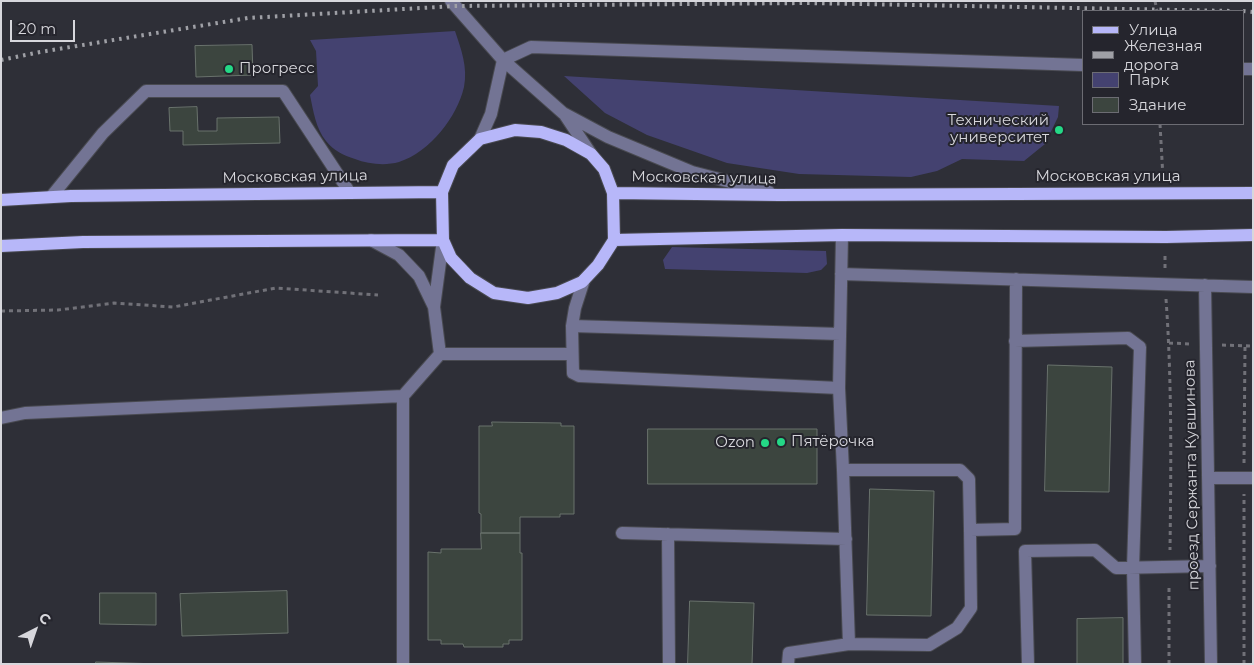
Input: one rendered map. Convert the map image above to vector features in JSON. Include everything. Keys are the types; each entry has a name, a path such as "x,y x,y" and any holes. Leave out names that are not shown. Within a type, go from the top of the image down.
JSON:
{"main road":[{"name":"Московская улица","path":"1,200 51,197 442,192 453,165 480,139 515,130 541,132 566,140 591,154 604,170 613,193 779,195 1253,193"},
{"path":"442,192 443,240 451,258 470,278 494,293 528,298 557,293 584,280 598,265 614,240 613,193"},
{"path":"614,240 842,235 1130,237 1253,235"},
{"path":"1,246 84,242 443,240"}],"street":[{"path":"451,1 503,60 538,93 563,113 608,137 692,172 779,195"},
{"path":"503,60 531,47 1082,65"},
{"path":"480,139 491,114 503,60"},
{"path":"51,197 103,133 146,91 283,91 350,193"},
{"path":"563,113 591,154"},
{"path":"842,235 839,388 844,470 849,644"},
{"path":"371,240 399,256 419,276 434,307"},
{"path":"403,664 404,396 440,354 434,307 443,240"},
{"path":"841,274 1253,287"},
{"path":"970,530 1015,529 1016,279"},
{"path":"584,280 572,326 573,373 579,376 839,388"},
{"name":"проезд Сержанта Кувшинова","path":"1205,285 1211,664"},
{"path":"572,326 840,334"},
{"path":"1015,341 1128,338 1140,347 1133,568 1135,664"},
{"path":"440,354 572,354"},
{"path":"1,418 25,412 404,396"},
{"path":"788,664 789,653 849,644 929,645 956,628 971,608 969,479 960,470 844,470"},
{"path":"1209,478 1249,478"},
{"path":"622,533 846,539"},
{"path":"668,534 668,664"},
{"path":"1028,664 1025,551 1095,550 1116,568 1210,566"}],"path":[{"path":"1165,284 1169,343 1171,462 1169,664"},
{"path":"1,311 58,310 114,303 173,307 276,288 378,295"},
{"path":"1244,664 1249,478 1246,346"}],"green space":[{"path":"455,31 462,51 465,72 464,87 449,121 431,142 410,157 399,162 382,164 365,162 351,157 339,152 329,144 317,125 310,95 318,86 316,51 310,40"},
{"path":"564,76 1059,106 1058,117 1045,144 1024,161 962,159 937,171 911,177 799,174 727,163 647,135 605,113"},
{"path":"672,247 826,251 827,264 821,270 807,273 665,269 663,260"}],"building":[{"path":"252,45 253,75 196,77 195,46"},
{"path":"197,107 198,131 217,131 217,118 279,117 280,143 183,145 183,131 170,131 169,108"},
{"path":"1048,365 1112,367 1109,492 1045,491"},
{"path":"492,422 561,423 561,426 574,426 574,514 560,514 560,517 520,517 520,533 481,533 481,514 479,513 479,426 492,426"},
{"path":"648,429 817,429 817,484 648,484"},
{"path":"870,489 934,491 931,616 867,615"},
{"path":"481,533 520,533 520,553 522,553 522,640 509,640 509,644 503,644 503,647 464,647 463,644 441,644 441,640 428,640 428,552 441,553 441,549 481,549"},
{"path":"287,591 288,633 182,636 180,594"},
{"path":"100,593 156,593 156,625 100,624"},
{"path":"690,601 754,603 752,664 688,664"},
{"path":"1123,618 1123,664 1077,664 1077,619"},
{"path":"96,662 160,664 96,664"}],"railway":[{"path":"1,60 248,18 456,6 807,3 1181,10"},
{"path":"1244,11 1253,12"}],"place":[{"name":"Прогресс","path":"229,69"},
{"name":"Технический университет","path":"1059,130"},
{"name":"Пятёрочка","path":"781,442"},
{"name":"Ozon","path":"765,443"}]}
